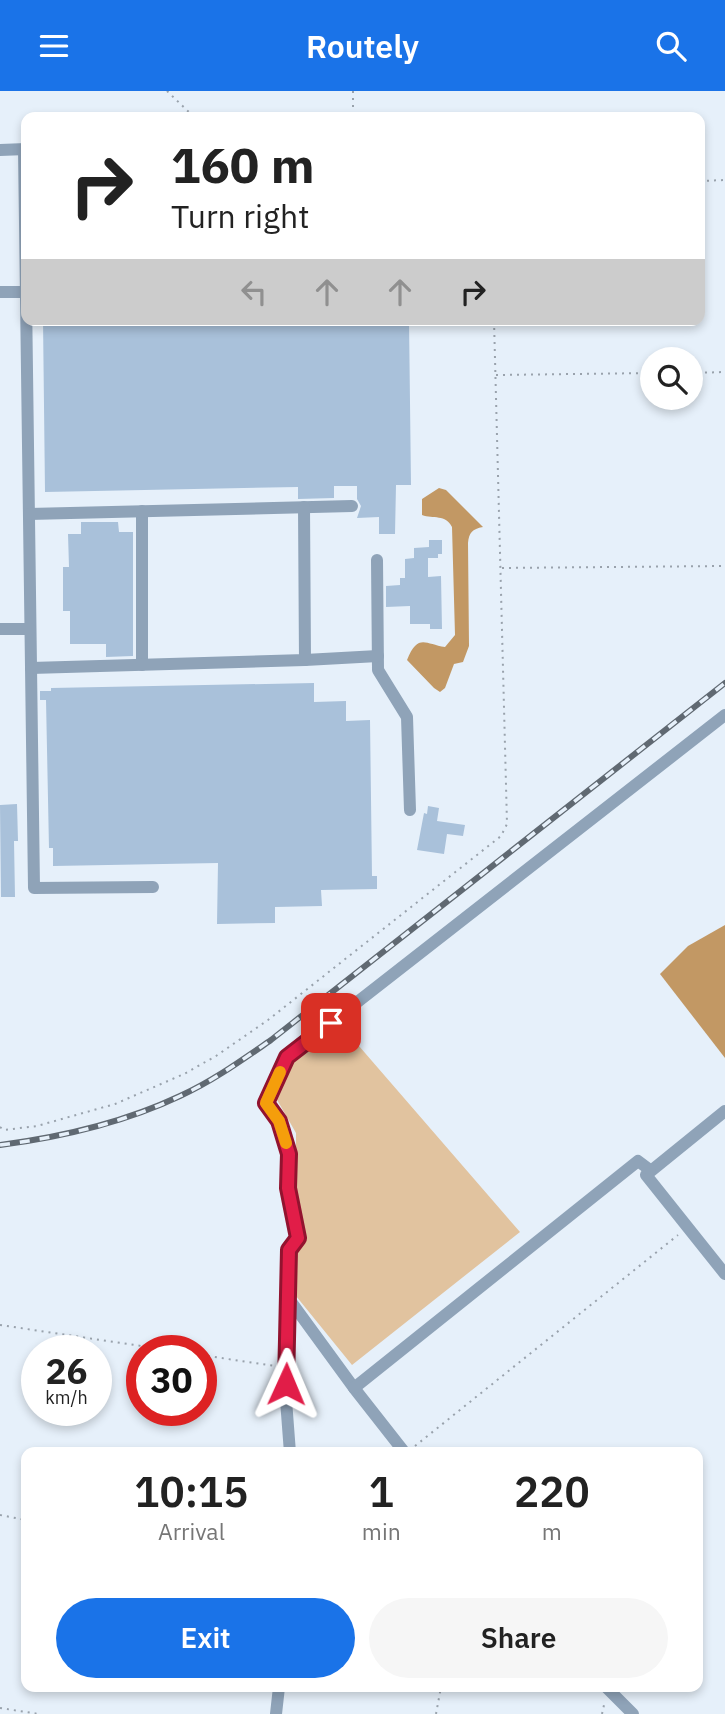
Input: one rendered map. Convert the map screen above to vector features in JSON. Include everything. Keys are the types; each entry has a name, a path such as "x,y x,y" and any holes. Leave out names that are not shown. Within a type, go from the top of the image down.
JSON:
{"street":[{"path":"0,150 21,149"},
{"path":"0,292 21,292"},
{"path":"26,326 34,888 153,887"},
{"path":"29,514 352,506"},
{"path":"304,507 305,660"},
{"path":"142,511 142,665"},
{"path":"377,560 378,670 407,717 410,810"},
{"path":"0,629 30,629"},
{"path":"31,669 378,656"},
{"path":"290,1447 287,1368 289,1250 298,1238 288,1188 289,1154 279,1121 266,1103 287,1057 725,715"},
{"path":"725,1111 646,1175 725,1274"},
{"path":"354,1388 638,1161 650,1170"},
{"path":"289,1299 401,1447"},
{"path":"276,1714 278,1692"},
{"path":"611,1692 633,1714"}],"path":[{"path":"167,91 189,112"},
{"path":"353,91 353,112"},
{"path":"705,180 725,180"},
{"path":"0,1127 4,1130 37,1126 115,1104 184,1074 216,1056 268,1020 501,836 507,824 494,326"},
{"path":"703,373 725,372"},
{"path":"495,375 640,373"},
{"path":"501,568 725,566"},
{"path":"413,1447 687,1228"},
{"path":"0,1325 126,1344"},
{"path":"217,1357 287,1368"},
{"path":"0,1515 21,1519"},
{"path":"436,1714 440,1692"},
{"path":"0,1708 39,1714"}],"shaded area":[{"path":"439,488 446,490 483,527 472,532 468,543 469,646 463,662 454,664 445,688 440,692 407,660 419,643 445,647 455,635 452,527 446,520 422,515 422,499"},
{"path":"725,925 725,1058 660,974 688,946"},
{"path":"346,1031 520,1232 352,1365 296,1296 296,1133 276,1098 292,1061 326,1035"}],"building":[{"path":"43,326 409,326 411,485 396,485 395,534 379,534 379,517 357,518 361,506 357,499 357,486 334,486 334,498 298,499 298,487 45,492"},
{"path":"81,522 118,522 119,532 133,532 133,656 106,657 106,644 70,644 70,611 63,611 63,567 69,567 68,534 81,534"},
{"path":"429,540 442,540 442,554 438,554 438,558 428,558 428,577 441,576 442,629 430,629 430,624 410,624 410,606 386,607 386,586 400,585 400,578 405,578 405,559 414,558 414,548 429,547"},
{"path":"314,683 314,702 346,701 346,721 370,720 372,876 377,876 377,889 321,890 322,906 275,907 275,923 217,924 218,863 53,866 53,848 49,848 46,700 40,700 40,691 51,691 51,688"},
{"path":"17,804 18,841 14,841 15,897 1,897 0,805"},
{"path":"428,806 439,808 437,821 465,825 463,836 447,834 444,854 417,850 424,813 427,814"}],"railway":[{"path":"0,1145 69,1133 137,1114 192,1090 227,1070 271,1040 725,683"}],"slow traffic":[{"path":"280,1072 266,1103 279,1121 286,1143"}],"route":[{"path":"286,1384 289,1250 298,1238 288,1188 289,1154 279,1121 266,1103 287,1057 331,1023"}]}
